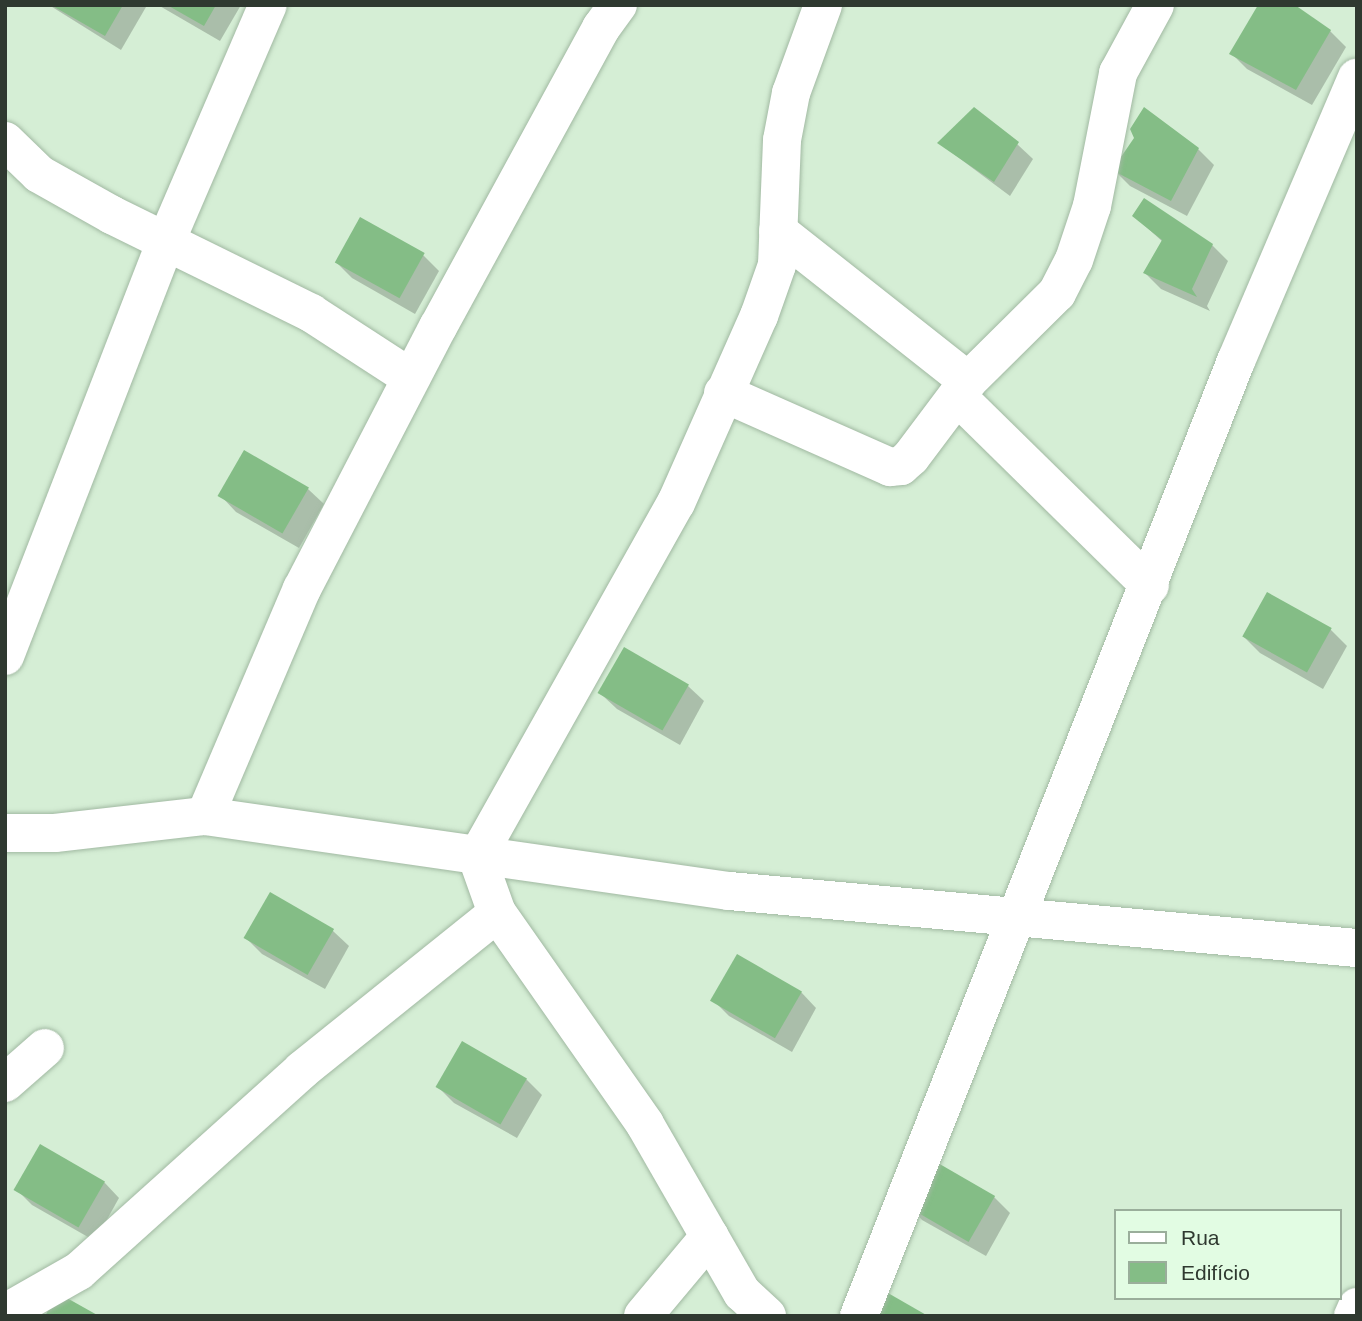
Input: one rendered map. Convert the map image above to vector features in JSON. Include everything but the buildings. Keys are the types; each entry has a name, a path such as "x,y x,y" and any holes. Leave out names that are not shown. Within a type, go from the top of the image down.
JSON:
{"street":[{"path":"5,656 16,592 268,5"},
{"path":"205,817 302,589 411,378 601,28 618,5"},
{"path":"767,1316 742,1293 645,1124 497,913 477,857 676,503 777,265 787,117 806,42 823,5"},
{"path":"723,393 890,467 901,466 911,457 963,389 1056,293 1074,260 1092,206 1118,74 1155,5"},
{"path":"859,1316 1017,916 1063,792 1150,586 1236,360 1357,78"},
{"path":"5,141 39,174 112,215 167,239 311,313 411,378"},
{"path":"778,231 963,389 1150,586"},
{"path":"5,833 55,833 205,817 729,891 1357,948"},
{"path":"5,1313 79,1271 302,1070 497,913"},
{"path":"5,1083 45,1048"},
{"path":"643,1316 710,1236"},
{"path":"1353,1316 1357,1307"}]}
